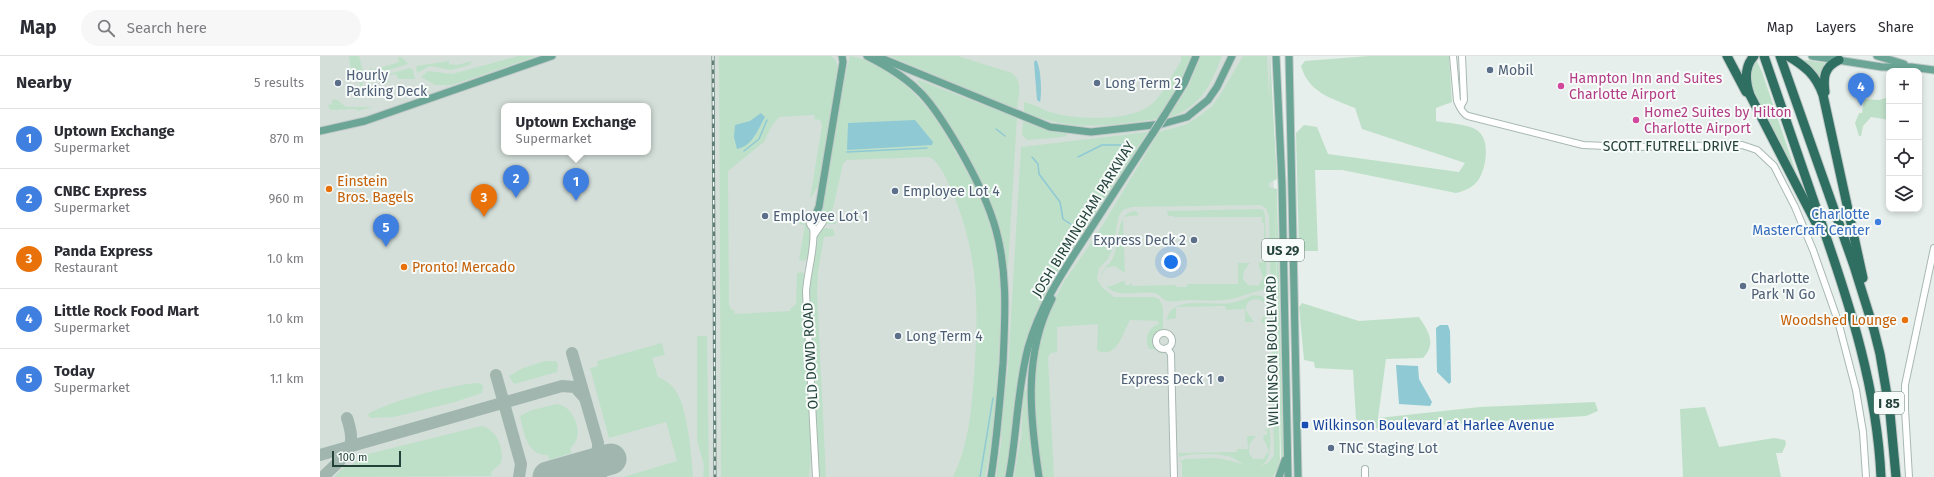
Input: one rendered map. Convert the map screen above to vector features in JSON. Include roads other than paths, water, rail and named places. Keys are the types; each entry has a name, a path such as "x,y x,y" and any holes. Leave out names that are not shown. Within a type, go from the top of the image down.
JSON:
{"highway":[{"path":"1726,56 1757,111 1831,252"},
{"path":"1754,56 1749,64 1746,75 1748,90 1757,111"},
{"name":"I 85","path":"1764,56 1831,252 1856,332 1869,385 1878,432 1881,477"},
{"name":"I 85","path":"1780,56 1854,266 1874,330 1880,354 1890,413 1896,477"},
{"path":"1788,56 1803,65 1814,75 1821,88 1828,111 1874,330"},
{"path":"1828,111 1824,75 1830,65 1839,60"}],"main road":[{"path":"320,131 365,121 552,56"},
{"path":"815,216 819,207 825,175 843,62 842,56"},
{"path":"866,56 902,76 915,86 936,111 978,183 996,230 1003,264 1006,313 999,413 991,477"},
{"path":"876,56 1050,127 1091,132 1107,132 1175,122 1198,110 1208,100 1217,87 1232,56"},
{"name":"JOSH BIRMINGHAM PARKWAY","path":"1010,477 1022,381 1028,348 1044,304 1184,84 1196,56"},
{"path":"1224,71 1226,56"},
{"path":"1272,56 1276,75"},
{"name":"WILKINSON BOULEVARD","path":"1276,56 1282,184 1288,477"},
{"name":"WILKINSON BOULEVARD","path":"1288,56 1298,477"},
{"path":"1289,74 1292,68 1292,56"},
{"path":"1812,56 1882,67 1911,67 1934,70"},
{"path":"1877,56 1911,67"},
{"path":"1039,477 1030,401 1033,360 1043,322 1072,258"},
{"path":"1285,321 1294,321"},
{"path":"1279,477 1284,466 1287,448"}],"street":[{"path":"1453,56 1457,100 1461,106 1464,100 1462,56"},
{"name":"SCOTT FUTRELL DRIVE","path":"1461,106 1463,112 1468,116 1575,144 1629,147 1736,144 1753,148 1766,158 1778,172 1795,207 1813,250 1838,321 1860,409 1866,477"},
{"path":"815,216 819,216 823,220 822,226 816,228"},
{"name":"OLD DOWD ROAD","path":"815,216 810,222 816,228 808,270 806,292 816,477"},
{"path":"1910,477 1905,409 1905,385 1934,248"},
{"path":"1167,348 1171,354 1174,477"},
{"path":"1365,469 1365,477"}],"water":[{"path":"1036,60 1038,63 1041,80 1040,102 1037,100 1034,62"},
{"path":"761,113 765,117 751,141 743,147 737,149 734,137 735,125 750,121"},
{"path":"915,120 933,142 932,145 847,150 848,123"},
{"path":"1440,325 1448,325 1450,331 1451,382 1449,384 1437,372 1436,328"},
{"path":"1396,365 1418,366 1419,379 1432,402 1430,406 1399,404"}],"waterway":[{"path":"744,151 759,139 767,120"},
{"path":"996,129 1005,136"},
{"path":"1078,157 1102,145 1121,145"},
{"path":"847,152 927,148"},
{"path":"1032,157 1038,164 1039,174 1060,202 1063,219 1072,225"},
{"path":"980,477 993,398"}],"railway":[{"path":"713,56 715,477"}],"place":[{"name":"Mobil","path":"1490,70"},
{"name":"Hourly Parking Deck","path":"338,83"},
{"name":"Long Term 2","path":"1097,83"},
{"name":"Hampton Inn and Suites Charlotte Airport","path":"1561,86"},
{"name":"Little Rock Food Mart","path":"1861,106"},
{"name":"Home2 Suites by Hilton Charlotte Airport","path":"1636,120"},
{"name":"Einstein Bros. Bagels","path":"329,189"},
{"name":"Employee Lot 4","path":"895,191"},
{"name":"CNBC Express","path":"516,198"},
{"name":"Uptown Exchange","path":"576,201"},
{"name":"Employee Lot 1","path":"765,216"},
{"name":"Panda Express","path":"484,217"},
{"name":"Charlotte MasterCraft Center","path":"1878,222"},
{"name":"Express Deck 2","path":"1194,240"},
{"name":"Today","path":"386,247"},
{"name":"Pronto! Mercado","path":"404,267"},
{"name":"Charlotte Park 'N Go","path":"1743,286"},
{"name":"Woodshed Lounge","path":"1905,320"},
{"name":"Long Term 4","path":"898,336"},
{"name":"Express Deck 1","path":"1221,379"},
{"name":"Wilkinson Boulevard at Harlee Avenue","path":"1305,425"},
{"name":"TNC Staging Lot","path":"1331,448"}]}
